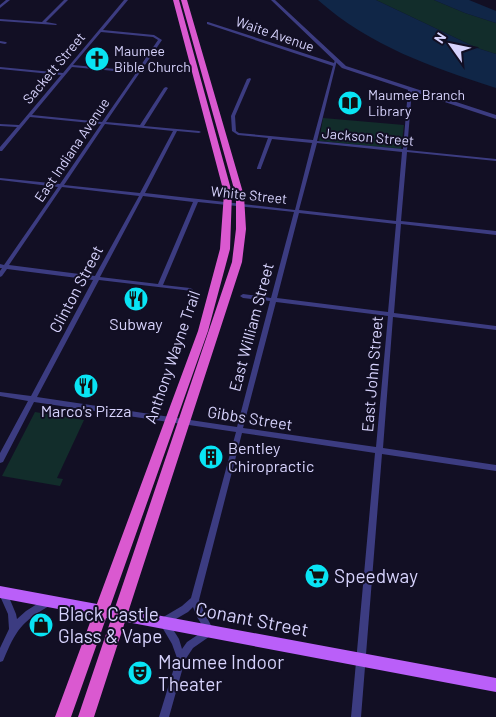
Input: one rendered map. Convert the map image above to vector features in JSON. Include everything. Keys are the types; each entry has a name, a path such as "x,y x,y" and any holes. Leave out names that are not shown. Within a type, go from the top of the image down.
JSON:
{"highway":[{"name":"Anthony Wayne Trail","path":"86,717 186,422 237,262 241,229 235,205 228,193 176,0"},
{"name":"Anthony Wayne Trail","path":"63,717 100,610 203,331 235,205 238,187 184,0"}],"main road":[{"name":"Conant Street","path":"1,592 496,685"}],"street":[{"path":"0,7 8,0"},
{"path":"43,24 66,0"},
{"name":"Sackett Street","path":"0,150 126,0"},
{"path":"273,0 335,63 410,90 496,117 496,122"},
{"path":"0,20 55,24"},
{"name":"Waite Avenue","path":"208,23 335,63"},
{"name":"East Indiana Avenue","path":"0,275 3,266 61,186 159,42 159,38 100,31"},
{"name":"East William Street","path":"195,600 335,63"},
{"path":"71,66 138,72"},
{"path":"0,68 64,74"},
{"name":"Jackson Street","path":"249,79 234,116 234,131 238,134 270,139 496,160"},
{"path":"142,126 166,88"},
{"name":"East John Street","path":"356,717 410,90"},
{"path":"29,116 199,132"},
{"path":"0,124 19,126"},
{"name":"Clinton Street","path":"0,460 176,130"},
{"path":"259,168 270,139"},
{"name":"White Street","path":"0,179 496,233"},
{"path":"160,286 196,201"},
{"path":"3,266 190,290"},
{"path":"243,296 496,328"},
{"name":"Gibbs Street","path":"0,394 496,468"},
{"path":"1,592 12,614 13,627"},
{"path":"164,717 180,658 190,645 210,631 200,614 195,600 185,609 163,622 176,642 180,658"},
{"path":"0,658 13,627 24,616 50,601"}],"green space":[{"path":"376,0 434,0 496,23 496,54 477,48"},
{"path":"323,118 404,125 401,149 319,141"},
{"path":"35,412 84,420 57,478 63,479 60,486 2,476"}],"water":[{"path":"318,0 376,0 477,48 496,54 496,88 448,72 380,43 338,16"},
{"path":"434,0 469,0 496,11 496,23 465,13"}],"place":[{"name":"Maumee Bible Church","path":"97,59"},
{"name":"Maumee Branch Library","path":"350,103"},
{"name":"Subway","path":"136,299"},
{"name":"Marco's Pizza","path":"86,386"},
{"name":"Bentley Chiropractic","path":"211,457"},
{"name":"Speedway","path":"317,576"},
{"name":"Black Castle Glass & Vape","path":"41,625"},
{"name":"Maumee Indoor Theater","path":"140,673"}]}
